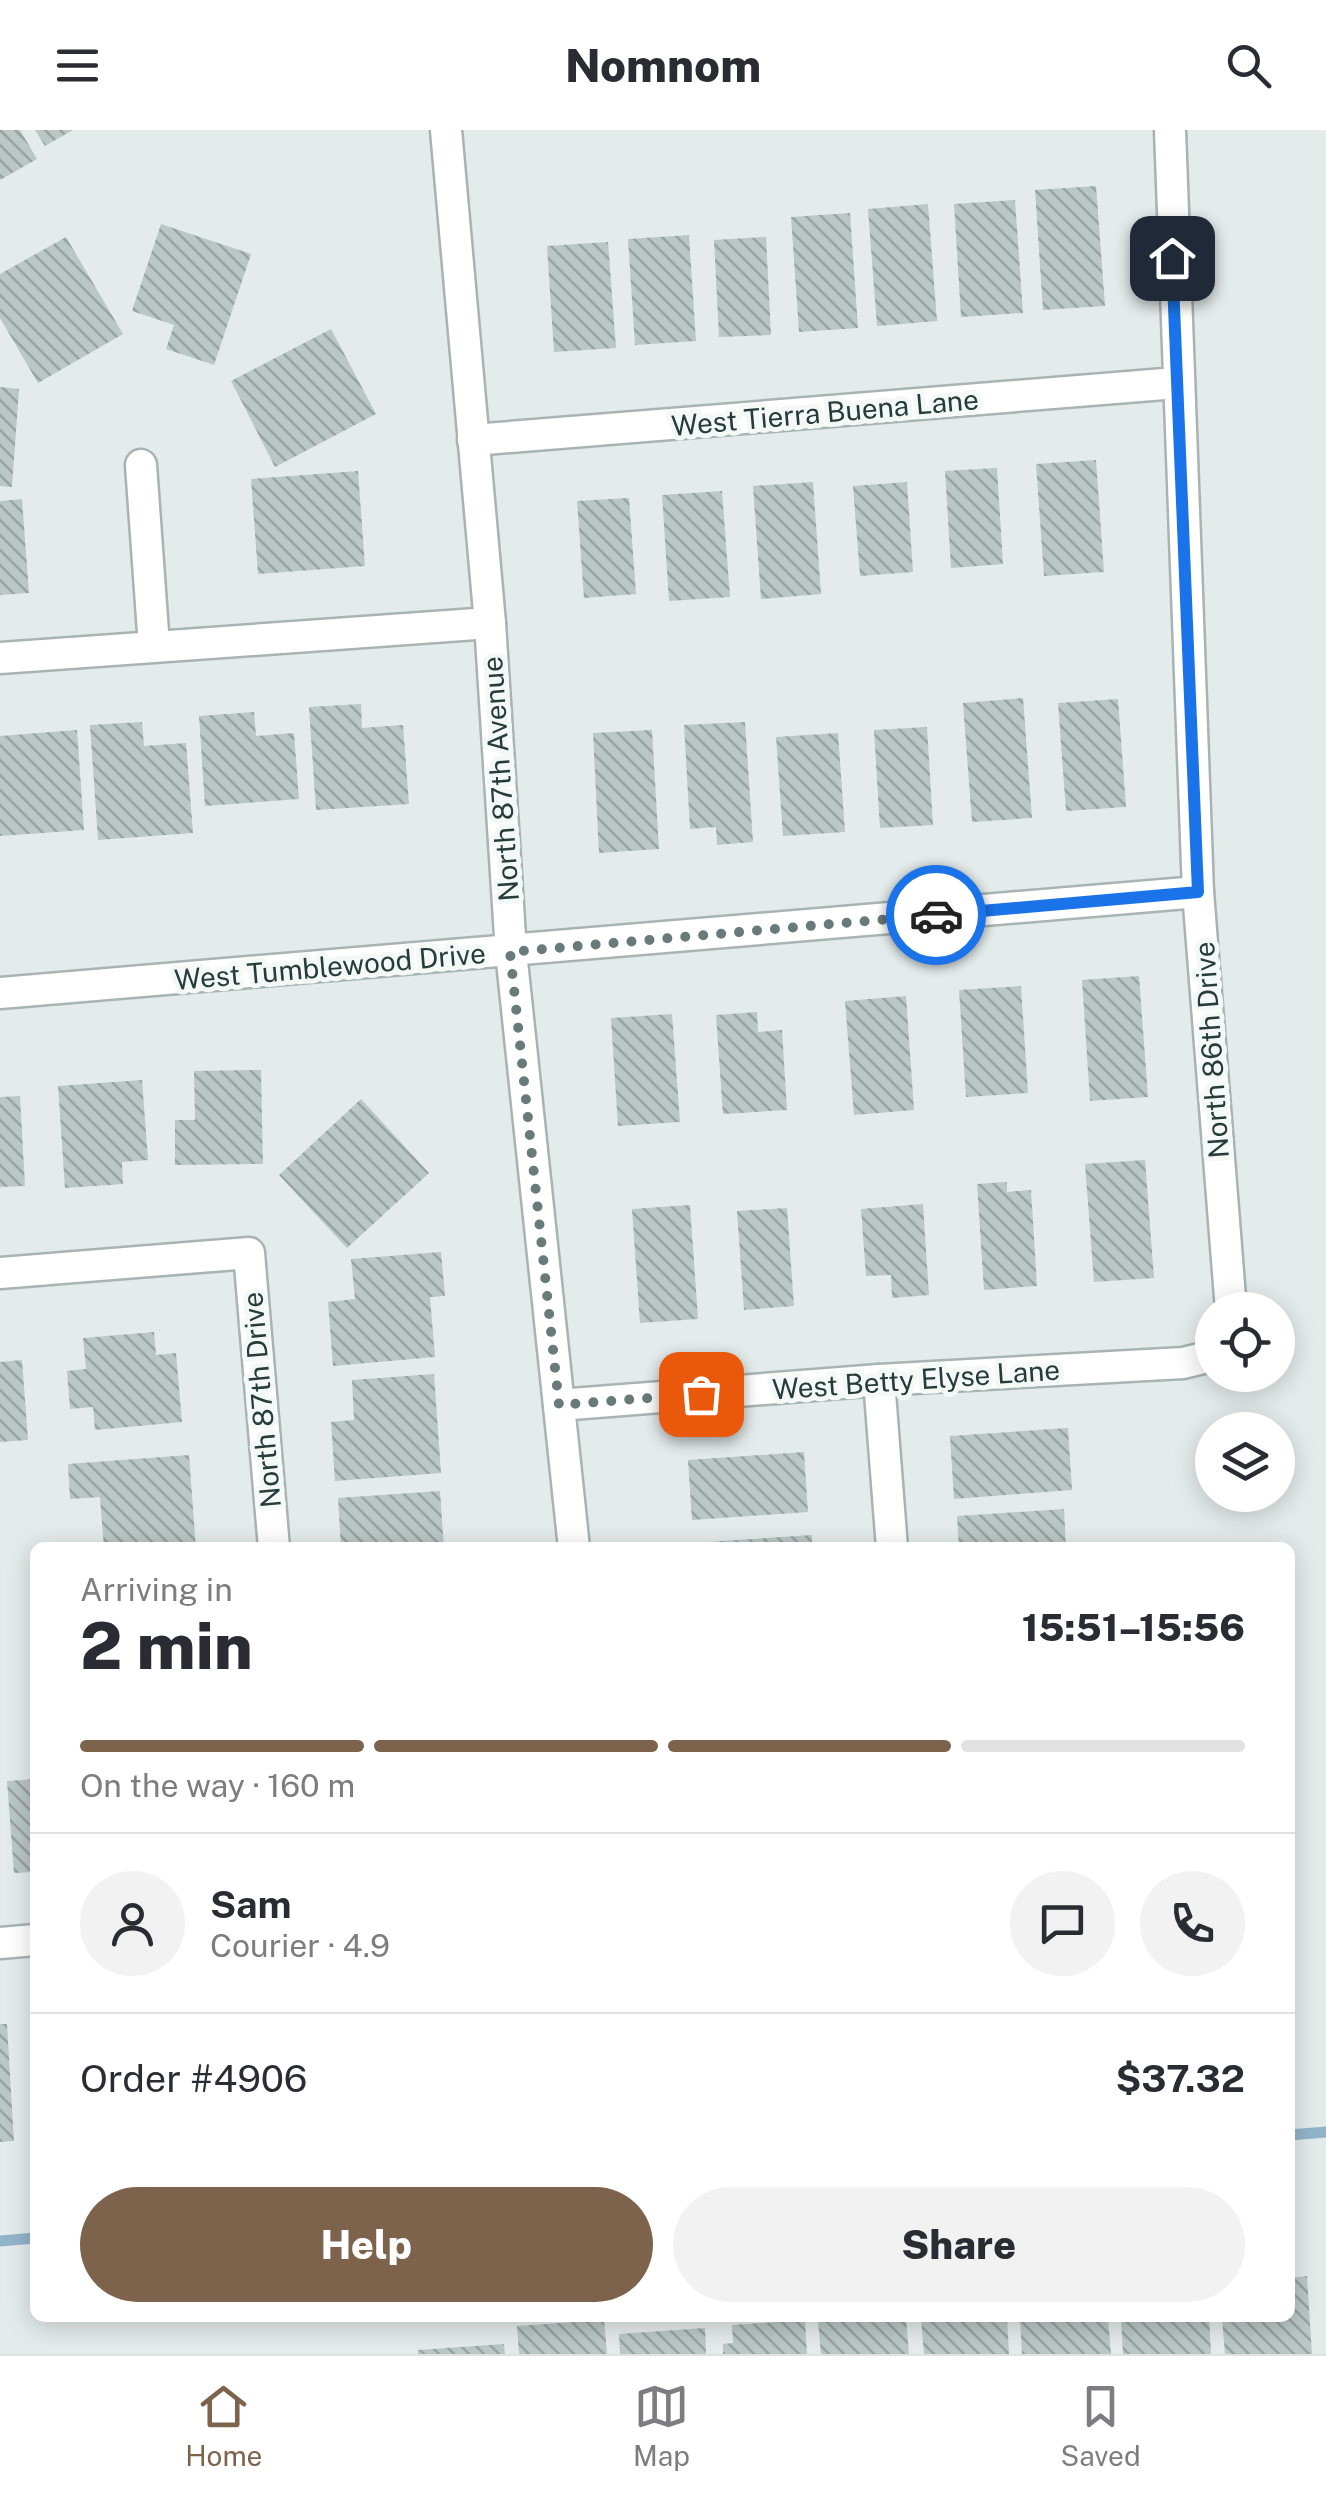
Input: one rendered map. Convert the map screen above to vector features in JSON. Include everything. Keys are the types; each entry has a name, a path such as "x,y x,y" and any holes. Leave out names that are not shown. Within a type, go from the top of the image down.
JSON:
{"street":[{"name":"North 87th Avenue","path":"446,130 490,622 510,952 573,1542"},
{"name":"North 86th Drive","path":"1170,130 1198,892 1230,1292"},
{"name":"West Tierra Buena Lane","path":"473,440 1177,384"},
{"path":"140,464 154,646"},
{"path":"0,658 490,622"},
{"name":"West Tumblewood Drive","path":"0,993 1198,892"},
{"name":"North 87th Drive","path":"0,1273 249,1253 273,1542"},
{"name":"West Betty Elyse Lane","path":"559,1405 1195,1360"},
{"path":"878,1380 892,1542"},
{"path":"0,1943 30,1940"}],"building":[{"path":"0,130 20,130 37,159 0,180"},
{"path":"35,130 73,130 45,146"},
{"path":"1096,186 1105,306 1043,310 1035,190"},
{"path":"1015,200 1023,313 961,317 954,204"},
{"path":"928,204 937,321 877,326 868,209"},
{"path":"850,213 858,328 799,332 791,217"},
{"path":"161,224 251,254 214,365 166,349 174,325 132,311"},
{"path":"689,235 696,341 635,345 628,239"},
{"path":"66,237 123,334 38,383 0,318 0,274"},
{"path":"766,237 771,335 719,337 714,240"},
{"path":"608,242 616,348 554,352 547,246"},
{"path":"331,329 376,414 275,467 231,381"},
{"path":"0,387 19,389 12,487 0,486"},
{"path":"1096,460 1104,572 1044,576 1036,464"},
{"path":"997,468 1003,564 951,568 945,471"},
{"path":"358,471 365,566 258,574 251,479"},
{"path":"813,482 821,594 761,599 753,486"},
{"path":"907,482 913,572 860,576 853,486"},
{"path":"722,491 730,597 669,601 662,495"},
{"path":"629,498 636,594 584,598 577,501"},
{"path":"22,499 29,593 0,595 0,501"},
{"path":"1023,698 1032,818 972,822 963,703"},
{"path":"1118,699 1126,807 1066,811 1058,703"},
{"path":"361,704 362,728 403,725 409,804 316,810 309,707"},
{"path":"254,712 256,736 294,733 299,799 205,806 199,716"},
{"path":"142,722 144,746 186,743 193,833 98,840 90,725"},
{"path":"745,722 753,842 717,845 716,827 690,829 684,725"},
{"path":"927,727 933,825 880,828 874,730"},
{"path":"77,730 84,830 0,836 0,736"},
{"path":"652,730 659,849 599,853 593,733"},
{"path":"838,733 845,832 783,836 776,737"},
{"path":"1139,976 1148,1097 1090,1101 1082,980"},
{"path":"1021,986 1028,1093 966,1097 959,990"},
{"path":"906,996 914,1110 854,1115 845,1001"},
{"path":"757,1012 758,1032 782,1030 787,1110 723,1114 716,1015"},
{"path":"672,1014 680,1122 618,1126 611,1018"},
{"path":"261,1070 263,1164 175,1165 175,1120 195,1120 194,1071"},
{"path":"142,1080 148,1160 122,1162 123,1184 65,1188 58,1086"},
{"path":"20,1096 25,1186 0,1187 0,1097"},
{"path":"361,1099 429,1173 347,1248 279,1175"},
{"path":"1145,1160 1154,1278 1094,1282 1085,1164"},
{"path":"1007,1182 1007,1192 1031,1190 1037,1286 984,1290 977,1184"},
{"path":"923,1204 929,1295 892,1298 891,1275 866,1276 861,1209"},
{"path":"690,1205 698,1319 640,1323 632,1209"},
{"path":"787,1208 794,1306 744,1310 737,1211"},
{"path":"441,1252 445,1296 430,1297 435,1357 333,1366 328,1302 355,1299 351,1259"},
{"path":"154,1332 156,1355 176,1353 182,1422 95,1430 93,1407 70,1409 67,1371 86,1369 83,1338"},
{"path":"22,1360 28,1440 0,1442 0,1362"},
{"path":"434,1374 441,1473 335,1481 331,1422 354,1420 352,1380"},
{"path":"1068,1428 1072,1490 954,1499 950,1436"},
{"path":"804,1452 808,1512 692,1520 688,1460"},
{"path":"189,1455 196,1542 104,1542 100,1497 70,1499 68,1464"},
{"path":"440,1491 444,1542 341,1542 338,1498"},
{"path":"1064,1509 1066,1542 959,1542 957,1516"},
{"path":"812,1535 812,1542 708,1542"},
{"path":"30,1779 30,1872 14,1873 7,1781"},
{"path":"0,2024 7,2024 14,2141 0,2142"},
{"path":"1307,2276 1312,2354 1225,2354 1222,2322 1295,2322 1295,2277"},
{"path":"604,2322 607,2354 519,2354 517,2326"},
{"path":"805,2322 807,2354 723,2354 723,2344 733,2343 732,2325"},
{"path":"818,2322 906,2322 909,2354 821,2354"},
{"path":"921,2322 1007,2322 1009,2354 924,2354"},
{"path":"1020,2322 1108,2322 1111,2354 1022,2354"},
{"path":"1121,2322 1209,2322 1211,2354 1123,2354"},
{"path":"705,2328 706,2354 620,2354 619,2334"},
{"path":"504,2344 505,2354 418,2354 418,2350"}],"waterway":[{"path":"1295,2135 1326,2132"},
{"path":"0,2241 30,2238"}],"way so far":[{"path":"701,1394 559,1405 510,952 936,915"}],"route":[{"path":"936,915 1198,892 1172,258"}]}
